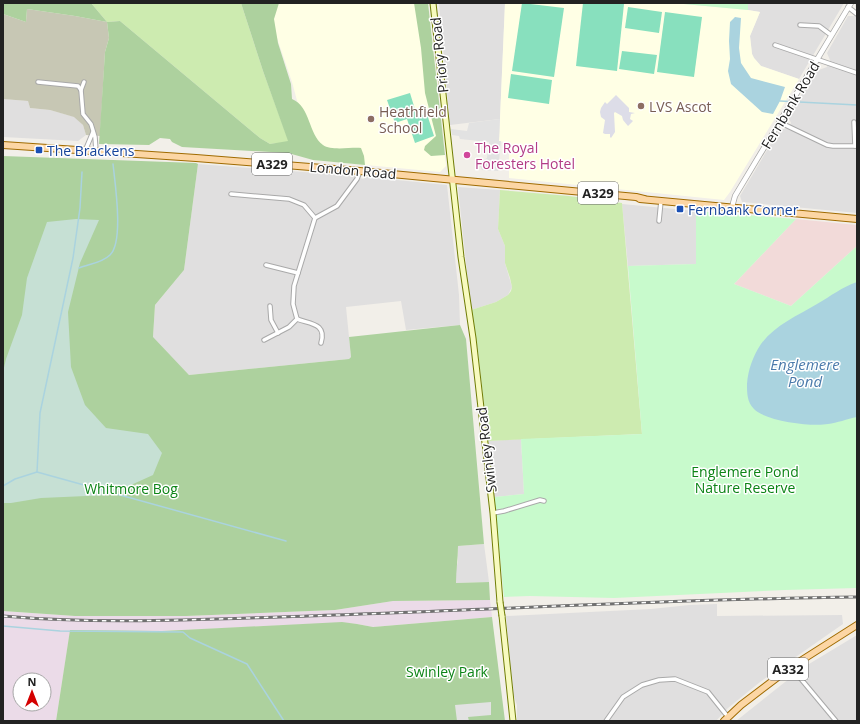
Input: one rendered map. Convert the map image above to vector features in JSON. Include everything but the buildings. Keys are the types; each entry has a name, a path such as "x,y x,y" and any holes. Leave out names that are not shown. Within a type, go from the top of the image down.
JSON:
{"main road":[{"name":"Priory Road","path":"433,3 453,179"},
{"name":"London Road","path":"3,145 453,179 631,196 661,201 857,219"},
{"name":"Swinley Road","path":"453,179 493,513 500,602 513,721"},
{"name":"A332","path":"726,719 741,705 791,667 857,625"}],"street":[{"path":"849,5 857,14"},
{"name":"Fernbank Road","path":"732,207 736,196 849,5"},
{"path":"800,25 819,26 831,35"},
{"path":"775,45 857,73"},
{"path":"38,82 78,86 81,90"},
{"path":"84,82 81,90 83,114 93,131 96,152"},
{"path":"780,122 827,145 856,146 854,122"},
{"path":"85,151 93,131"},
{"path":"297,319 293,304 293,294 315,218 337,206 358,179 360,171"},
{"path":"232,194 289,199 304,205 315,218"},
{"path":"658,221 661,201"},
{"path":"266,265 298,273"},
{"path":"270,306 271,320 278,333"},
{"path":"264,340 289,327 297,319"},
{"path":"297,319 311,322 318,326 323,337 321,343"},
{"path":"493,513 540,500 544,501"},
{"path":"791,667 836,721"},
{"path":"606,721 623,697 642,685 659,680 674,678 708,692 726,719"}],"shaded area":[{"name":"Heathfield School","path":"265,3 428,3 446,166 440,172 313,160 292,82"},
{"path":"439,3 505,3 500,119 450,125"},
{"name":"LVS Ascot","path":"505,3 673,3 760,12 750,36 752,54 754,58 761,66 799,79 724,200 509,178 509,143 499,141"},
{"path":"748,3 844,3 799,79 761,66 754,58 752,54 750,36 760,12 748,10"},
{"path":"855,3 857,3 857,213 742,202 740,196 779,130 788,128 791,123 788,116 816,71 827,67 830,60 827,53 848,16 854,16 856,10"},
{"path":"27,9 107,22 109,38 105,52 100,136 86,135 83,125 74,117 50,110 30,108 28,101 3,99 3,14 26,22"},
{"path":"616,95 629,108 629,112 635,113 631,114 630,119 633,121 628,126 623,120 622,116 615,112 614,113 615,132 611,138 610,134 603,133 605,120 601,117 600,112 605,102 607,104"},
{"path":"3,99 28,101 30,108 50,110 75,117 83,125 86,135 78,141 3,137"},
{"path":"500,119 499,141 501,141 498,171 482,170 479,164 487,158 489,142 460,139 459,136 452,135 451,129 467,131 469,123"},
{"path":"198,164 355,176 363,179 367,177 447,185 459,295 460,325 406,330 401,301 346,307 351,357 349,359 189,375 153,338 155,305 184,270"},
{"path":"458,187 500,190 498,229 505,246 505,263 512,287 508,295 496,302 471,310"},
{"path":"622,204 696,211 696,264 628,266"},
{"path":"76,219 99,220 80,263 68,312 71,367 85,405 106,428 148,434 162,453 153,475 109,495 41,498 3,503 3,372 6,359 22,315 27,278 47,222"},
{"path":"796,219 857,225 857,246 791,306 734,284"},
{"path":"521,439 524,494 494,497 488,441"},
{"path":"484,544 489,582 456,583 458,546"},
{"path":"490,600 492,617 373,627 340,623 162,631 70,631 56,721 3,721 3,611 75,616 186,616 335,610 393,601"},
{"path":"717,604 717,616 842,615 843,624 760,682 728,708 716,721 517,721 517,705 513,694 506,616 651,609"},
{"path":"857,635 857,721 736,721 804,667"},
{"path":"491,702 491,715 468,717 469,721 457,721 455,705"}],"green space":[{"path":"3,3 91,3 107,22 27,9 26,22 3,14"},
{"path":"91,3 241,3 263,71 289,142 270,144 260,138 120,21 107,22"},
{"path":"241,3 279,3 274,19 278,43 291,84 292,99 303,108 314,134 323,145 331,148 361,148 365,165 313,160 288,153 182,147 172,142 170,139 160,138 149,145 99,144 105,52 109,38 107,22 120,21 260,138 270,144 288,141"},
{"path":"414,3 428,3 445,155 431,156 424,150 425,146 436,136 425,93 421,48"},
{"path":"522,3 564,8 554,77 512,71"},
{"path":"583,3 624,4 617,71 576,66"},
{"path":"673,3 748,3 748,10"},
{"path":"628,7 662,12 659,33 625,28"},
{"path":"665,12 702,17 694,77 657,72"},
{"path":"622,51 657,55 654,74 619,69"},
{"path":"511,74 552,80 549,104 508,98"},
{"path":"410,93 417,116 427,114 434,136 415,143 407,119 395,123 387,100"},
{"name":"Whitmore Bog","path":"3,156 198,164 184,270 155,305 153,337 189,375 349,359 351,357 349,337 460,325 466,339 484,544 458,546 456,583 489,582 490,600 393,601 335,610 186,616 75,616 3,611"},
{"path":"500,190 569,196 622,203 642,434 488,441 478,351 471,310 496,302 508,295 512,287 505,263 505,246 498,229"},
{"name":"Englemere Pond Nature Reserve","path":"696,211 796,219 734,284 791,306 857,246 857,588 614,598 530,596 504,597 494,497 524,494 521,439 642,434 628,266 696,264"},
{"name":"Swinley Park","path":"492,617 505,721 56,721 70,630 162,631 342,622 373,627"}],"water":[{"path":"735,17 741,18 739,48 741,63 751,78 785,87 773,114 762,112 731,84 728,71 730,59 730,22"},
{"name":"Englemere Pond","path":"857,282 857,417 821,425 811,425 778,420 768,417 754,409 748,397 748,374 751,363 761,344 773,331 787,321 841,289"}],"waterway":[{"path":"780,101 857,105"},
{"path":"79,268 107,258 114,248 117,238 118,212 113,164"},
{"path":"37,472 40,413 73,258 80,208 82,172"},
{"path":"3,486 15,479 37,472 286,541"},
{"path":"3,626 60,631 183,632 190,638 247,664 284,721"}],"railway":[{"path":"3,616 41,619 117,621 193,620 377,614 651,602 857,597"}],"place":[{"name":"LVS Ascot","path":"641,106"},
{"name":"Heathfield School","path":"371,119"},
{"name":"The Brackens","path":"39,150"},
{"name":"The Royal Foresters Hotel","path":"467,155"},
{"name":"Fernbank Corner","path":"680,209"}]}
